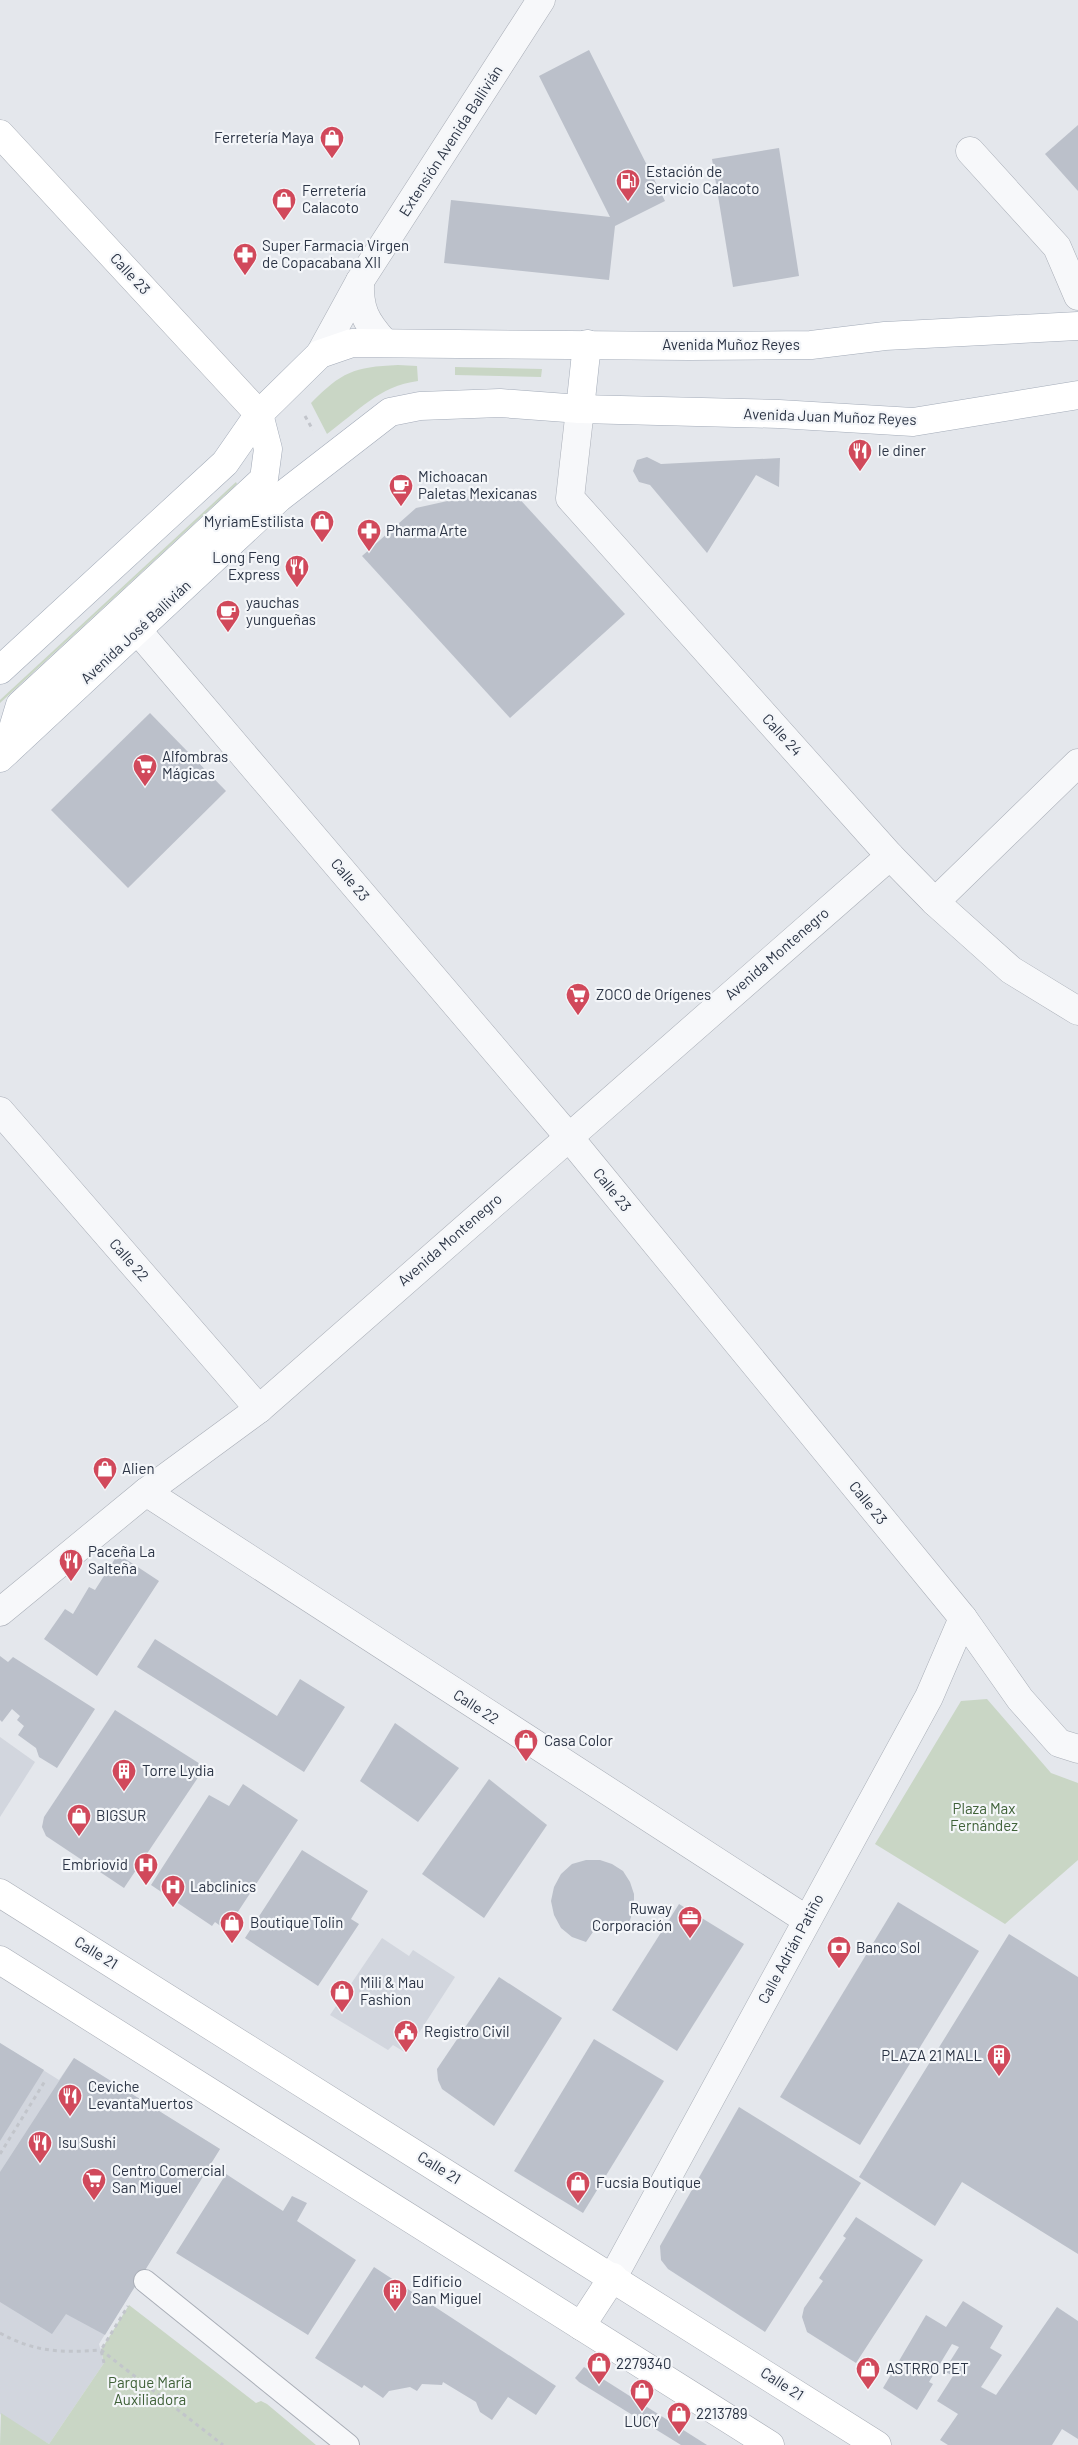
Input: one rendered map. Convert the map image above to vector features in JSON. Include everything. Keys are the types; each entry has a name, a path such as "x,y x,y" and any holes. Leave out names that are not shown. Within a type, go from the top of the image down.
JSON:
{"main road":[{"name":"Calle 23","path":"0,134 259,414"},
{"name":"Avenida Muñoz Reyes","path":"384,342 811,345 885,336 1078,326"},
{"path":"0,670 226,463 259,414 320,354 352,343 384,342"},
{"path":"580,409 587,344"},
{"name":"Avenida Juan Muñoz Reyes","path":"580,409 779,414 913,422 1078,395"},
{"name":"Avenida José Ballivián","path":"3,755 279,498 390,412 420,406 500,403 580,409"},
{"path":"3,755 20,705 264,479 268,449 259,414"},
{"name":"Calle 21","path":"0,1893 877,2445"},
{"path":"0,1960 770,2445"},
{"path":"581,2326 613,2278"}],"street":[{"name":"Extensión Avenida Ballivián","path":"320,354 360,281 541,0"},
{"path":"970,151 1057,247 1078,296"},
{"path":"360,281 359,300 364,315 371,328 384,342"},
{"name":"Calle 24","path":"580,409 570,498 890,856 935,902 1011,970 1078,1012"},
{"name":"Calle 23","path":"138,630 568,1136 963,1618 1020,1699 1059,1743 1078,1750"},
{"path":"935,902 1078,763"},
{"name":"Avenida Montenegro","path":"0,1612 146,1492 259,1409 568,1136 890,856"},
{"name":"Calle 22","path":"0,1112 259,1409"},
{"name":"Calle 22","path":"146,1492 807,1920"},
{"name":"Calle Adrián Patiño","path":"613,2278 930,1698 963,1618"}],"lane":[{"path":"145,2281 348,2445"}],"path":[{"path":"0,2154 45,2081"},
{"path":"104,2362 101,2350 145,2281"},
{"path":"0,2333 20,2344 62,2353 101,2350 223,2445"}],"shaded area":[{"path":"0,1737 35,1762 0,1817"},
{"path":"382,1938 409,1956 413,1950 455,1977 406,2053 393,2045 388,2050 330,2015"},
{"name":"Centro Comercial San Miguel","path":"0,2043 59,2080 74,2058 220,2149 99,2344 104,2363 49,2444 0,2414"}],"green space":[{"path":"417,366 418,381 392,388 380,394 327,434 311,403 331,384 349,373 370,367"},
{"path":"455,367 542,369 541,377 455,375"},
{"path":"236,482 237,484 0,703 0,700"},
{"name":"Plaza Max Fernández","path":"987,1699 1051,1773 1078,1783 1078,1860 1005,1924 875,1844 961,1701"},
{"name":"Parque María Auxiliadora","path":"129,2305 256,2403 261,2401 267,2404 316,2445 0,2445 1,2413 49,2444 104,2363 101,2350"}],"building":[{"path":"589,50 665,201 615,226 609,280 444,263 451,200 610,217 539,76"},
{"path":"1078,125 1078,191 1045,154"},
{"path":"779,148 799,276 733,287 712,159"},
{"path":"647,457 661,464 780,458 779,487 756,475 707,553 650,485 639,482 633,471 637,460"},
{"path":"497,490 515,494 625,614 510,718 362,556 416,508"},
{"path":"150,713 226,791 128,888 51,810"},
{"path":"118,1554 159,1581 97,1676 44,1639 65,1609 73,1614 89,1587 95,1590"},
{"path":"155,1639 277,1716 300,1679 345,1707 304,1772 137,1667"},
{"path":"0,1656 8,1662 13,1657 95,1709 57,1768 39,1757 36,1748 18,1735 24,1726 17,1720 20,1716 12,1709 2,1722 0,1720"},
{"name":"Torre Lydia","path":"115,1710 205,1767 124,1888 46,1836 42,1827 44,1817"},
{"path":"395,1723 459,1768 418,1822 360,1781"},
{"path":"489,1779 547,1825 484,1918 422,1874"},
{"path":"243,1784 298,1820 226,1930 215,1922 212,1926 151,1885 209,1795 229,1806"},
{"path":"302,1850 368,1891 351,1919 359,1924 318,1986 245,1938"},
{"path":"586,1860 600,1860 612,1864 623,1871 630,1882 634,1894 634,1908 630,1920 622,1930 595,1929 586,1942 572,1937 561,1928 554,1915 551,1901 554,1887 561,1874 572,1864"},
{"path":"898,1902 979,1951 860,2145 780,2097"},
{"path":"679,1904 744,1944 677,2051 612,2010"},
{"name":"PLAZA 21 MALL","path":"1009,1934 1078,1977 1078,2254 962,2182 935,2226 859,2177"},
{"path":"499,1977 562,2018 494,2126 442,2089 438,2080 437,2069"},
{"path":"594,2039 664,2081 583,2213 514,2171"},
{"path":"0,2043 44,2070 0,2141"},
{"name":"Centro Comercial San Miguel","path":"74,2058 220,2149 105,2335 66,2314 52,2334 0,2302 0,2172"},
{"path":"739,2107 861,2183 765,2332 668,2269 661,2260 660,2246"},
{"path":"226,2174 283,2211 292,2196 307,2203 297,2221 356,2260 308,2335 176,2253"},
{"path":"856,2217 923,2260 856,2363 807,2332 802,2317 804,2308 823,2281 819,2278 846,2238 843,2236"},
{"name":"Edificio San Miguel","path":"374,2267 556,2386 536,2415 508,2397 492,2420 480,2412 476,2402 443,2382 442,2385 422,2384 417,2391 410,2387 389,2391 383,2398 364,2385 362,2388 315,2358"},
{"path":"963,2301 1003,2326 990,2348 1002,2355 981,2387 996,2395 1057,2307 1078,2321 1078,2439 1062,2429 1052,2445 948,2445 940,2440 958,2414 937,2401 953,2376 944,2371 959,2347 952,2344 929,2382 933,2384 917,2410 883,2388 926,2315 946,2327"},
{"path":"584,2367 707,2445 681,2445 579,2382 575,2378"}],"place":[{"name":"Ferretería Maya","path":"332,159"},
{"name":"Estación de Servicio Calacoto","path":"628,202"},
{"name":"Ferretería Calacoto","path":"284,221"},
{"name":"Super Farmacia Virgen de Copacabana XII","path":"245,276"},
{"name":"le diner","path":"860,472"},
{"name":"Michoacan Paletas Mexicanas","path":"401,507"},
{"name":"MyriamEstilista","path":"322,543"},
{"name":"Pharma Arte","path":"369,552"},
{"name":"Long Feng Express","path":"297,588"},
{"name":"yauchas yungueñas","path":"228,633"},
{"name":"Alfombras Mágicas","path":"145,787"},
{"name":"ZOCO de Orígenes","path":"578,1016"},
{"name":"Alien","path":"105,1490"},
{"name":"Paceña La Salteña","path":"71,1582"},
{"name":"Casa Color","path":"526,1762"},
{"name":"Torre Lydia","path":"124,1792"},
{"name":"BIGSUR","path":"79,1837"},
{"name":"Embriovid","path":"146,1886"},
{"name":"Labclinics","path":"173,1908"},
{"name":"Ruway Corporación","path":"690,1939"},
{"name":"Boutique Tolin","path":"232,1944"},
{"name":"Banco Sol","path":"839,1969"},
{"name":"Mili & Mau Fashion","path":"342,2013"},
{"name":"Registro Civil","path":"406,2053"},
{"name":"PLAZA 21 MALL","path":"999,2077"},
{"name":"Ceviche LevantaMuertos","path":"70,2117"},
{"name":"Isu Sushi","path":"40,2164"},
{"name":"Centro Comercial San Miguel","path":"94,2201"},
{"name":"Fucsia Boutique","path":"578,2204"},
{"name":"Edificio San Miguel","path":"395,2312"},
{"name":"2279340","path":"599,2385"},
{"name":"ASTRRO PET","path":"868,2390"},
{"name":"LUCY","path":"642,2412"},
{"name":"2213789","path":"679,2435"}]}
